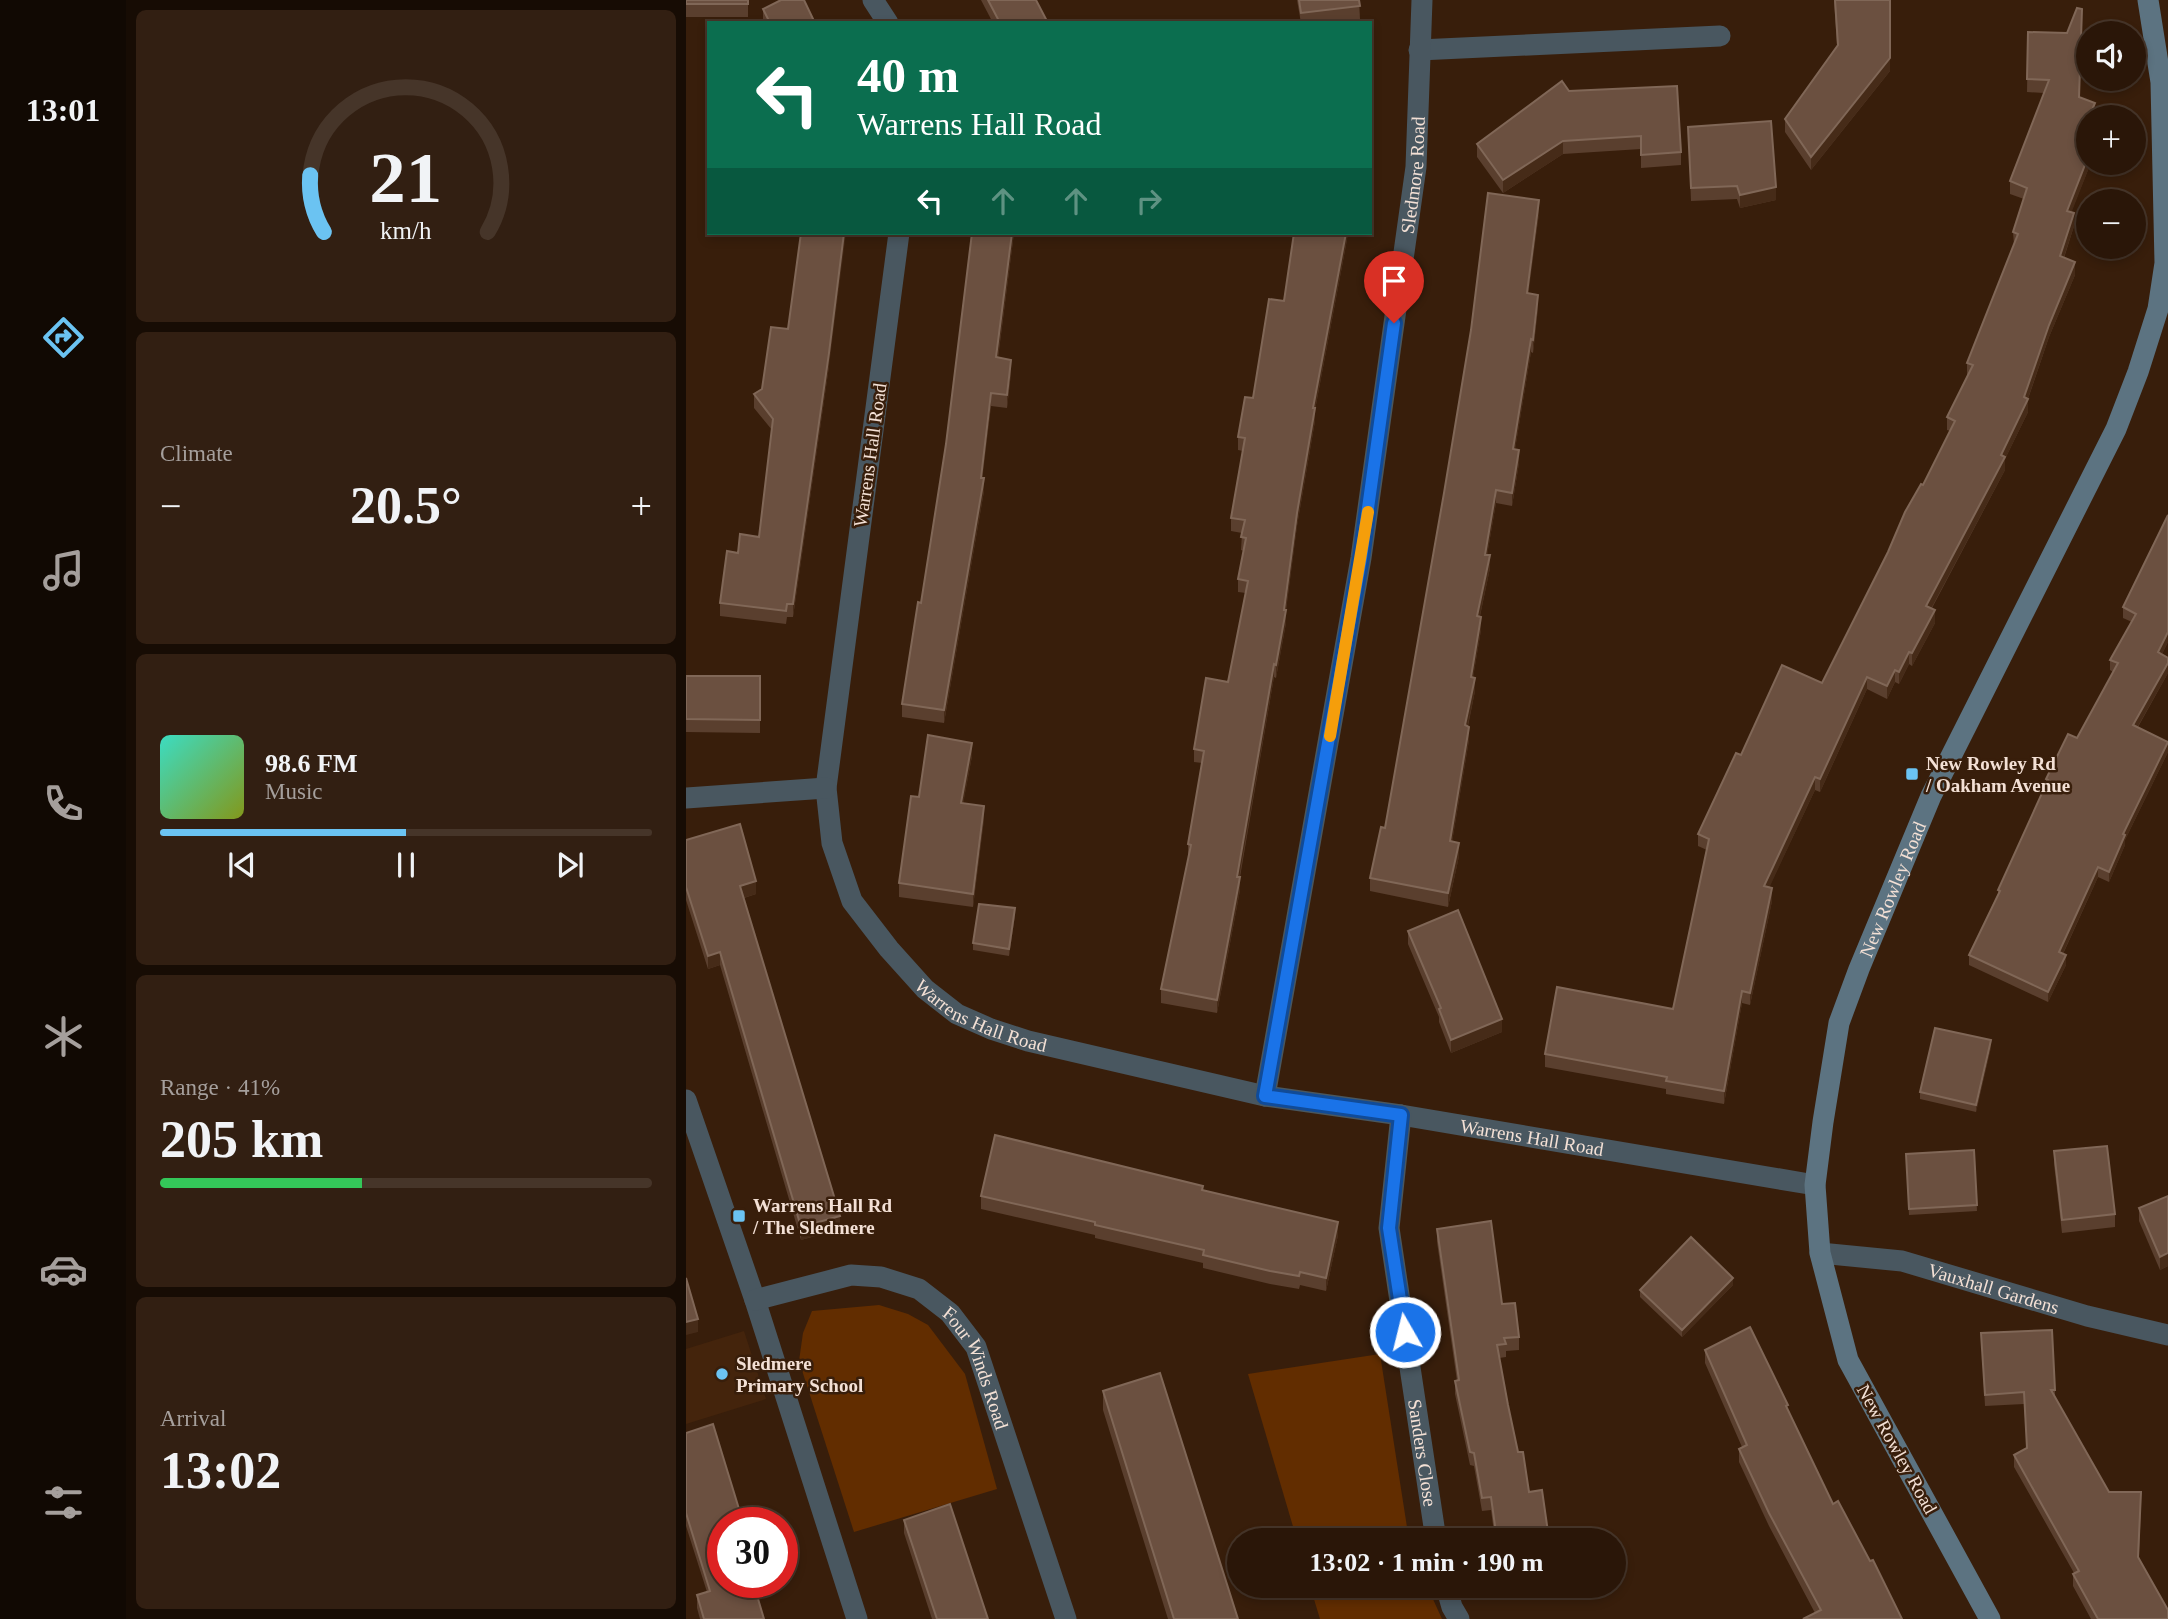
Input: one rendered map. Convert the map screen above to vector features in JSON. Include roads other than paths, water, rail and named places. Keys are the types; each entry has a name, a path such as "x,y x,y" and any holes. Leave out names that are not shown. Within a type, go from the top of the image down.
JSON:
{"main road":[{"name":"New Rowley Road","path":"1990,1619 1848,1360 1820,1253 1815,1185 1839,1023 1869,943 1931,796 2116,429 2158,309 2165,263 2165,199 2161,82 2148,0"}],"street":[{"path":"873,0 887,21"},
{"name":"Sledmore Road","path":"1265,1096 1361,558 1416,167 1422,0"},
{"path":"1419,50 1720,36"},
{"name":"Warrens Hall Road","path":"899,235 826,788 832,843 852,901 888,949 925,989 957,1014 990,1029 1028,1041 1265,1096 1401,1115 1815,1185"},
{"path":"686,798 826,788"},
{"path":"686,1100 755,1300 857,1619"},
{"name":"Sanders Close","path":"1401,1115 1389,1228 1434,1528"},
{"name":"Vauxhall Gardens","path":"1820,1253 1902,1261 2087,1316 2168,1335"},
{"name":"Four Winds Road","path":"755,1300 851,1275 881,1277 919,1289 950,1313 976,1347 1066,1619"},
{"path":"1449,1598 1459,1619"}],"place":[{"name":"New Rowley Rd / Oakham Avenue","path":"1912,774"},
{"name":"Warrens Hall Rd / The Sledmere","path":"739,1216"},
{"name":"Sledmere Primary School","path":"722,1374"}]}
